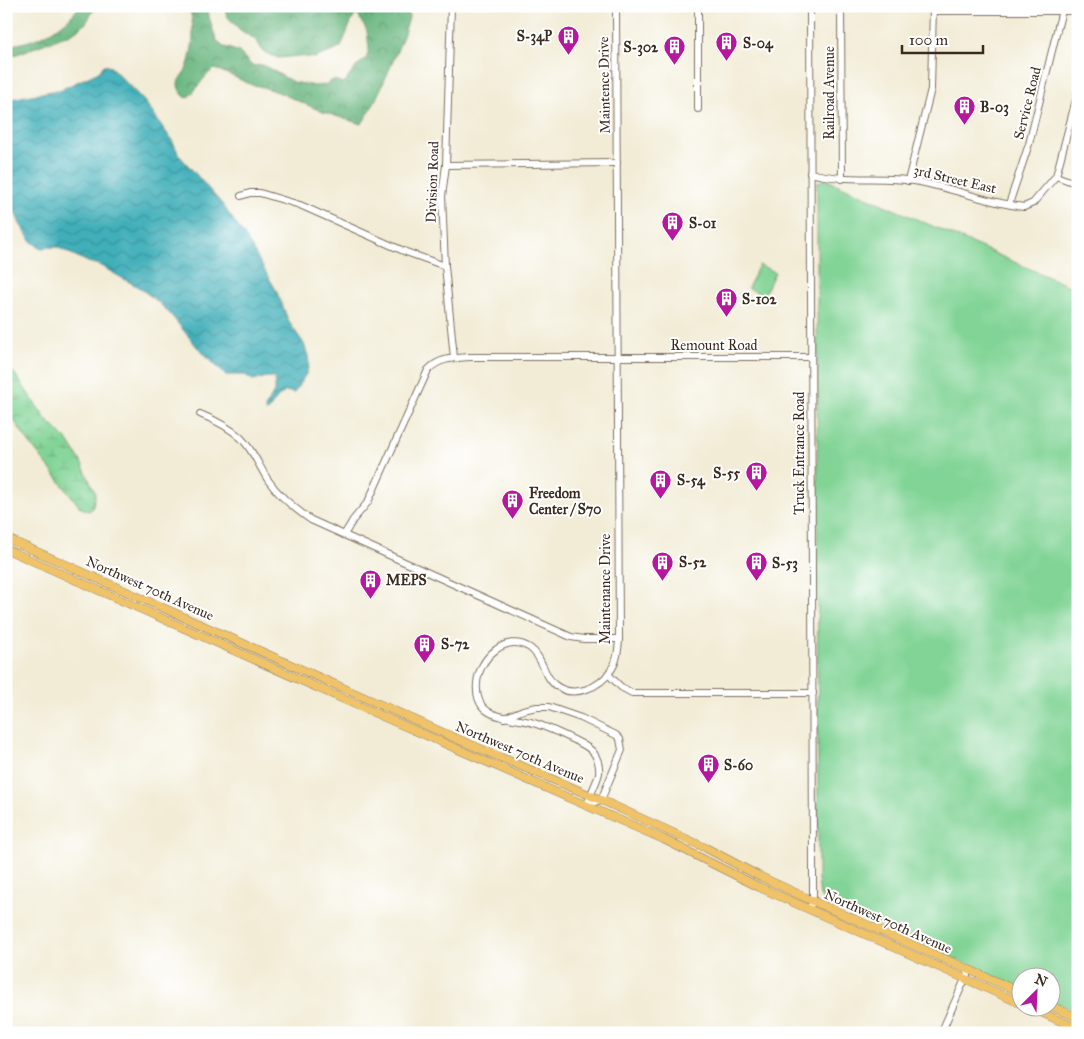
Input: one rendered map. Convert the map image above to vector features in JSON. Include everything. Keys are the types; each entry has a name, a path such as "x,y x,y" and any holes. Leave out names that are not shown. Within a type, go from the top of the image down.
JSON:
{"main road":[{"name":"Northwest 70th Avenue","path":"6,538 453,737 601,800 706,848 757,875 1012,989"},
{"name":"Northwest 70th Avenue","path":"6,549 343,699 586,804 690,851 760,887 1012,999"},
{"path":"1062,1011 1078,1018"},
{"path":"1050,1016 1078,1028"}],"street":[{"name":"Division Road","path":"451,6 446,165 442,196 454,358"},
{"name":"Maintence Drive","path":"616,6 617,163"},
{"path":"698,6 698,109"},
{"name":"Truck Entrance Road","path":"810,6 813,900"},
{"name":"Railroad Avenue","path":"841,6 842,179"},
{"path":"908,181 931,89 933,8 1062,8 1078,11"},
{"name":"Service Road","path":"1009,204 1029,144 1062,8"},
{"path":"1078,92 1056,176 1078,184"},
{"path":"446,165 617,163"},
{"name":"Maintenance Drive","path":"608,674 617,655 619,639 617,163"},
{"name":"3rd Street East","path":"810,174 842,179 908,181 1024,207 1033,204 1056,176"},
{"path":"241,196 250,193 260,194 300,205 406,252 446,266"},
{"name":"Remount Road","path":"454,358 811,357"},
{"path":"344,535 353,520 368,502 428,370 441,360 454,358"},
{"path":"200,414 220,423 241,438 274,488 311,520 571,637 584,640 619,639"},
{"path":"586,804 599,772 598,764 592,751 538,724 492,715 481,705 478,699 478,676 486,658 499,648 515,643 532,649 538,655 549,678 560,688 567,691 580,692 588,689 608,674 620,687 632,693 813,693"},
{"path":"503,718 524,710 549,707 581,718 616,735 620,739 622,750 601,800 586,804"},
{"path":"809,909 813,900"},
{"path":"941,1033 969,970"}],"green space":[{"path":"79,6 96,6 86,23 71,34 6,58 6,45 26,42 57,28"},
{"path":"189,6 208,6 209,17 216,39 222,46 239,52 252,66 263,65 293,82 315,86 325,85 333,80 344,83 357,66 367,57 369,48 367,31 357,13 352,20 341,47 334,51 314,58 299,56 278,58 263,52 257,41 239,29 227,16 224,6 398,6 407,9 409,17 388,74 372,107 361,124 323,112 278,92 252,85 214,69 191,95 187,98 185,97 180,91 178,83 187,68 191,53 193,30"},
{"path":"825,179 1078,290 1078,1013 1062,1006 1062,966 1012,966 1012,984 824,901 820,896 818,878 817,183"},
{"path":"759,265 775,272 764,295 748,288"},
{"path":"6,368 14,373 45,418 68,441 80,460 95,492 92,509 88,511 80,507 28,441 6,409"}],"water":[{"path":"104,65 111,67 145,102 173,142 179,155 222,204 246,238 276,290 289,322 304,344 309,364 306,374 294,393 286,391 278,397 266,412 265,408 275,390 275,377 253,380 245,375 225,375 198,348 171,315 140,288 99,265 88,262 57,247 40,248 31,241 20,224 6,191 6,100 62,89 99,72"}],"place":[{"name":"S-34P","path":"568,55"},
{"name":"S-04","path":"727,62"},
{"name":"S-302","path":"674,66"},
{"name":"B-03","path":"964,126"},
{"name":"S-01","path":"673,242"},
{"name":"S-102","path":"726,318"},
{"name":"S-55","path":"756,492"},
{"name":"S-54","path":"661,499"},
{"name":"Freedom Center / S70","path":"513,520"},
{"name":"S-52","path":"663,581"},
{"name":"S-53","path":"756,582"},
{"name":"MEPS","path":"370,599"},
{"name":"S-72","path":"425,663"},
{"name":"S-60","path":"708,784"}]}
